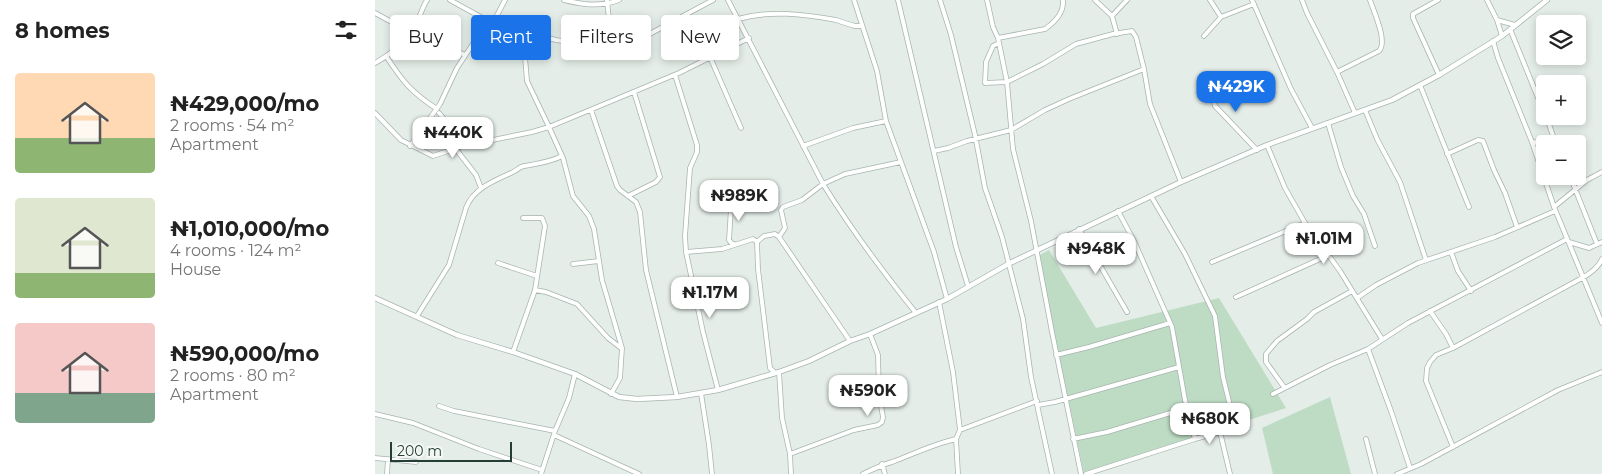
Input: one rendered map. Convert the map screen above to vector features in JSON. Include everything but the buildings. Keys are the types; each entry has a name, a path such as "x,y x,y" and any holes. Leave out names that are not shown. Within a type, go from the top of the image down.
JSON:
{"street":[{"path":"420,15 427,0"},
{"path":"450,0 477,15"},
{"path":"497,15 505,0"},
{"path":"565,0 583,5 619,0"},
{"path":"651,34 713,0"},
{"path":"735,0 729,1 737,15"},
{"path":"854,0 877,71 886,121 934,252 947,299"},
{"path":"898,0 956,246 968,286"},
{"path":"941,0 951,35 985,188 1010,263 1023,318 1031,377 1052,474"},
{"path":"987,0 993,27 998,38 1007,82 1013,149 1037,250 1056,355 1081,474"},
{"path":"998,38 1045,29 1059,15 1064,6 1063,0"},
{"path":"1095,0 1112,16 1117,34"},
{"path":"1112,16 1127,0"},
{"path":"1210,0 1221,17"},
{"path":"1302,0 1355,113"},
{"path":"1337,72 1381,48 1382,38 1370,0"},
{"path":"1438,0 1413,14 1413,18 1439,74"},
{"path":"1487,0 1497,20 1502,36"},
{"path":"375,298 457,335 575,374 619,397 637,399 677,397 718,390 809,362 850,341 870,334 947,299 1010,263 1181,182 1267,145 1392,100 1502,36 1547,0"},
{"path":"607,2 608,15"},
{"path":"1204,36 1221,17 1253,2 1291,88 1312,128"},
{"path":"375,13 390,21"},
{"path":"862,26 811,16 787,14 751,16 739,19 823,184 879,266 916,313"},
{"path":"1497,20 1515,25"},
{"path":"1510,29 1536,94"},
{"path":"999,43 993,46 986,62 985,82 1007,82 1043,64 1075,44 1132,31 1136,37 1144,69 1149,104 1181,182"},
{"path":"739,43 749,38"},
{"path":"1493,41 1555,209 1602,323"},
{"path":"410,146 438,111 471,46"},
{"path":"375,63 390,53"},
{"path":"461,53 465,55"},
{"path":"386,56 404,83 419,98 438,111 463,141 463,146"},
{"path":"525,60 527,81 562,156 573,196 589,216 594,229 602,280 622,348 620,378 611,394"},
{"path":"375,113 401,140 433,156 463,146 549,127 675,75 706,60"},
{"path":"711,60 741,128"},
{"path":"934,151 1011,130 1045,110 1144,69"},
{"path":"675,75 697,145 697,152 690,168 685,236 686,252 703,332 718,390"},
{"path":"1208,80 1215,106 1257,150"},
{"path":"1420,85 1469,207"},
{"path":"628,196 656,182 660,177 634,92"},
{"path":"591,110 617,186 635,202 640,212 646,270 677,397"},
{"path":"1365,110 1377,139 1400,182 1426,260"},
{"path":"803,146 853,128 873,122 886,121"},
{"path":"1328,124 1341,167 1351,192 1364,214 1375,246"},
{"path":"1531,142 1556,144 1549,125"},
{"path":"1447,154 1478,140 1483,141 1505,193 1517,228"},
{"path":"1267,145 1285,188 1305,223 1329,255 1382,339"},
{"path":"455,148 476,175 481,188"},
{"path":"417,316 449,265 468,202 481,188 497,178 512,173 521,167 562,156"},
{"path":"779,237 785,228 781,209 802,200 823,184 845,174 901,162"},
{"path":"1357,298 1376,285 1426,260 1517,228 1555,209 1575,189 1602,172"},
{"path":"1573,185 1602,249"},
{"path":"1086,474 1235,426 1223,377 1215,316 1185,254 1151,196"},
{"path":"731,208 729,240 732,244 739,243"},
{"path":"1118,211 1134,241 1170,323 1195,440"},
{"path":"513,352 535,290 544,222 542,218 523,218"},
{"path":"1213,262 1305,223"},
{"path":"1079,229 1127,312"},
{"path":"757,242 770,234 775,234 779,237 850,341"},
{"path":"686,252 723,250 753,239 757,242"},
{"path":"1273,394 1284,387 1368,349 1430,312 1568,240 1589,248 1600,243"},
{"path":"757,242 758,269 770,368 777,373 782,418 790,454 791,474"},
{"path":"1451,252 1459,271 1471,290"},
{"path":"1236,297 1329,255"},
{"path":"1453,447 1426,381 1427,368 1435,355 1463,344 1582,278 1599,265 1602,258"},
{"path":"573,264 599,261"},
{"path":"499,264 537,276"},
{"path":"535,290 546,292 577,304 608,338 622,348"},
{"path":"1284,387 1266,362 1265,357 1269,350 1277,340 1295,329 1314,312 1352,291"},
{"path":"939,301 953,372 960,430 956,439 958,474"},
{"path":"1430,312 1446,334 1453,348"},
{"path":"1056,355 1095,346 1170,323"},
{"path":"790,454 854,430 878,425 882,422 878,355 870,334"},
{"path":"1368,349 1410,468"},
{"path":"960,430 1037,403 1065,399 1179,366"},
{"path":"1397,474 1453,447 1558,390 1602,372"},
{"path":"375,414 413,423 542,472 554,433 569,398 575,374"},
{"path":"701,393 712,474"},
{"path":"439,406 554,433 639,474"},
{"path":"1073,439 1107,432 1187,408"},
{"path":"1220,432 1230,474"},
{"path":"863,474 882,464 892,462 935,444 956,439"},
{"path":"1366,439 1375,474"},
{"path":"375,458 416,462"},
{"path":"387,459 387,474"},
{"path":"882,464 885,474"}],"green space":[{"path":"1049,250 1096,328 1219,298 1286,408 1084,474 1038,256"},
{"path":"1330,397 1351,474 1273,474 1262,428"}]}
